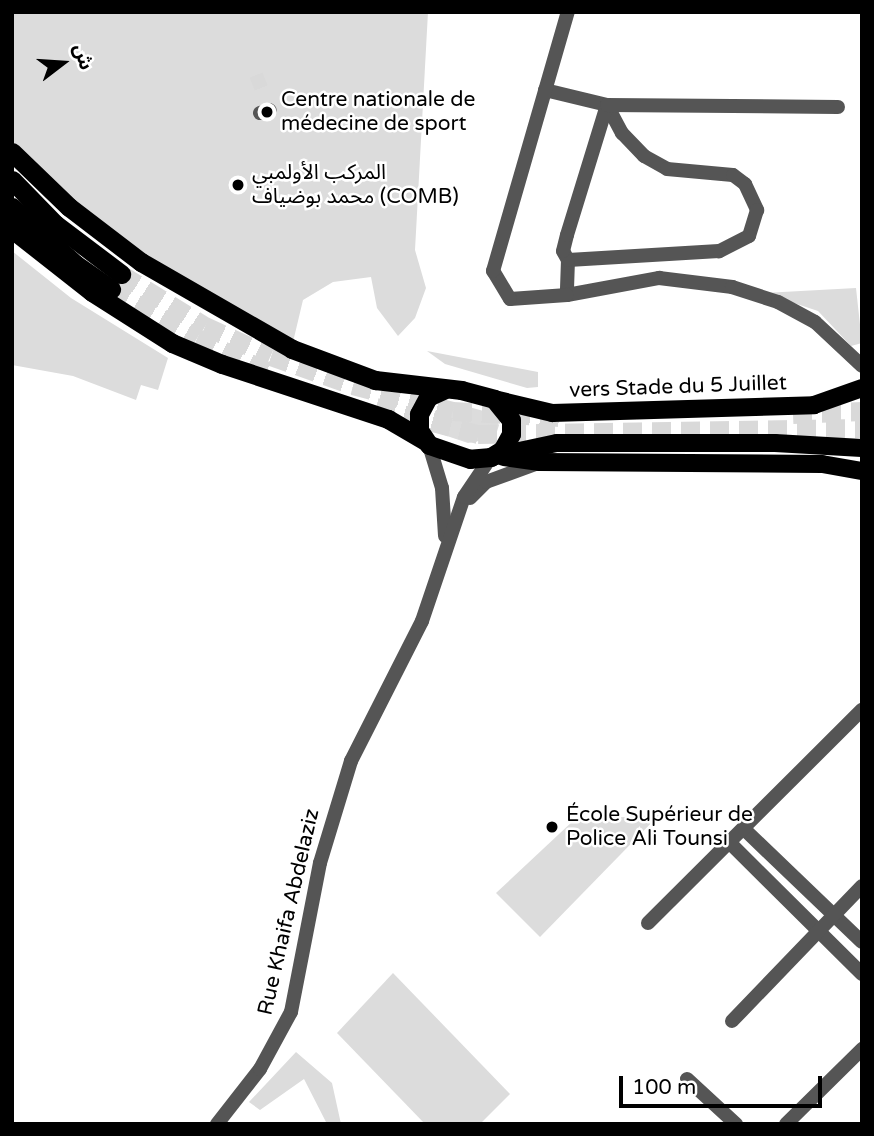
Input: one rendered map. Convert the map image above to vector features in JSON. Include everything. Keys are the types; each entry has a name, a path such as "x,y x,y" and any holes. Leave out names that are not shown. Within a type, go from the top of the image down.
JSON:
{"highway":[{"path":"12,152 69,207 141,262 280,342 355,375 494,399 508,412 512,431 505,447 494,456 461,457 429,445 410,428 387,419 241,371 172,343 92,292 12,229"},
{"path":"12,180 116,282 75,264 12,207"},
{"path":"429,445 419,430 419,414 428,397 443,390"}],"main road":[{"name":"vers Stade du 5 Juillet","path":"494,399 559,413 814,405 861,388"},
{"path":"494,456 557,443 787,443 862,448"},
{"path":"494,456 540,462 822,464 862,471"}],"street":[{"path":"568,12 493,271 510,299 567,295 659,278 732,287 778,302 815,322 862,366"},
{"path":"545,90 607,105 838,107"},
{"path":"568,260 719,251 736,246 755,224 757,210 745,184 733,175 667,169 654,163 622,133 607,105"},
{"path":"567,295 568,260 563,251 607,105"},
{"path":"429,445 446,512 434,586"},
{"path":"434,586 464,497 494,456"},
{"path":"447,547 467,503 479,488 540,462"},
{"name":"Rue Khaifa Abdelaziz","path":"217,1124 260,1069 291,1012 320,863 342,787 368,721 421,607 434,586"},
{"path":"648,923 862,710"},
{"path":"744,829 862,942"},
{"path":"730,843 862,974"},
{"path":"732,1021 862,886"},
{"path":"786,1124 862,1049"},
{"path":"687,1079 736,1124"}],"shaded area":[{"name":"المركب الأولمبي محمد بوضياف (COMB)","path":"12,12 428,12 415,250 426,288 415,318 398,336 377,308 371,277 333,282 303,300 293,342 205,293 99,223 12,143"},
{"path":"12,251 71,298 168,358 158,390 141,385 136,400 73,376 12,365"},
{"path":"856,288 862,343 851,346 818,311 764,293"},
{"path":"427,351 538,372 538,387 527,388 445,364"},
{"path":"458,404 491,413 499,425 495,438 468,443 441,434 434,426 435,411"},
{"path":"659,815 540,937 496,893 574,820"},
{"path":"393,973 510,1094 480,1124 425,1124 337,1033"},
{"path":"296,1052 332,1083 341,1124 327,1124 304,1079 260,1110 249,1102"}],"tunnel":[{"path":"256,75 263,92"},
{"path":"121,274 205,326 271,356 353,385 453,411 560,417"},
{"path":"111,289 197,338 274,374"},
{"path":"376,407 478,434 862,428"},
{"path":"793,414 862,411"}],"place":[{"name":"Centre nationale de médecine de sport","path":"267,112"},
{"name":"المركب الأولمبي محمد بوضياف (COMB)","path":"238,185"},
{"name":"École Supérieur de Police Ali Tounsi","path":"552,827"}]}
